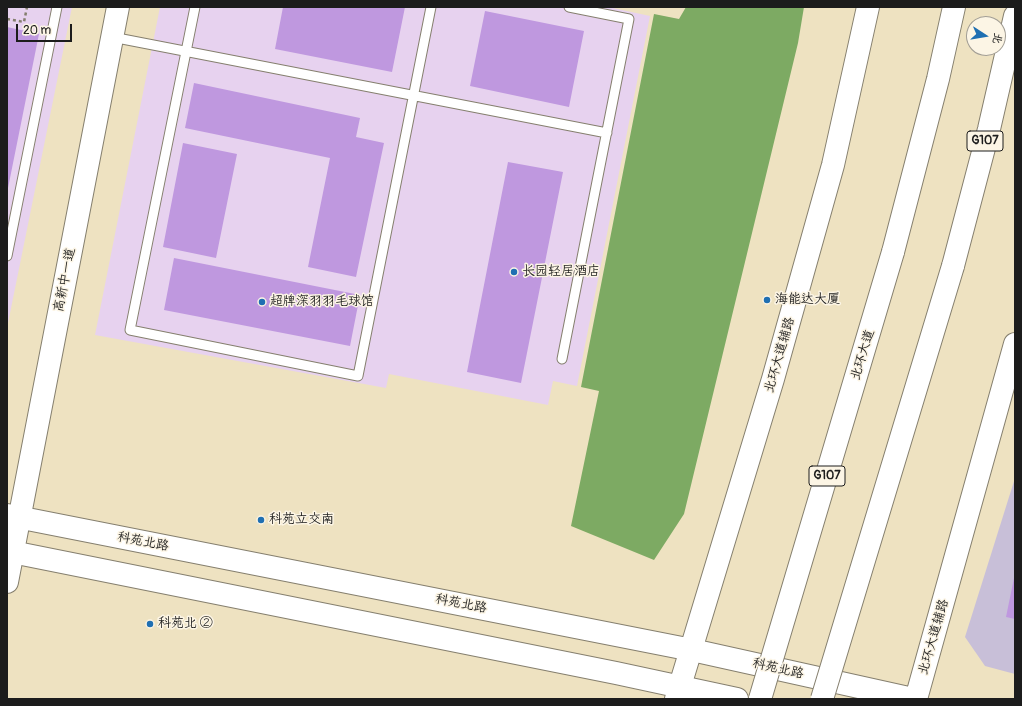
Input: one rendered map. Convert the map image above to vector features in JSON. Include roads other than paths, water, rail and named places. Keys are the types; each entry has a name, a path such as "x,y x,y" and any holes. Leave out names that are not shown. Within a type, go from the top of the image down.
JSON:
{"main road":[{"name":"高新中一道","path":"7,582 13,517 112,37 115,7"},
{"name":"北环大道辅路","path":"678,693 773,378 833,165 868,7"},
{"name":"北环大道","path":"760,699 893,252 938,79 954,7"},
{"name":"G107","path":"822,699 953,266 1015,16"},
{"path":"988,129 1015,61"},
{"name":"北环大道辅路","path":"916,699 1015,344"},
{"name":"科苑北路","path":"13,517 692,650 913,699"},
{"path":"10,552 678,693 737,699"}],"lane":[{"path":"7,256 57,7"},
{"path":"195,7 130,330 358,376 431,7"},
{"path":"562,359 629,19 569,7"},
{"path":"112,37 607,133"}],"place":[{"name":"长园轻居酒店","path":"514,272"},
{"name":"海能达大厦","path":"767,300"},
{"name":"超牌深羽羽毛球馆","path":"262,302"},
{"name":"科苑立交南","path":"261,520"},
{"name":"科苑北 ②","path":"150,624"}]}
